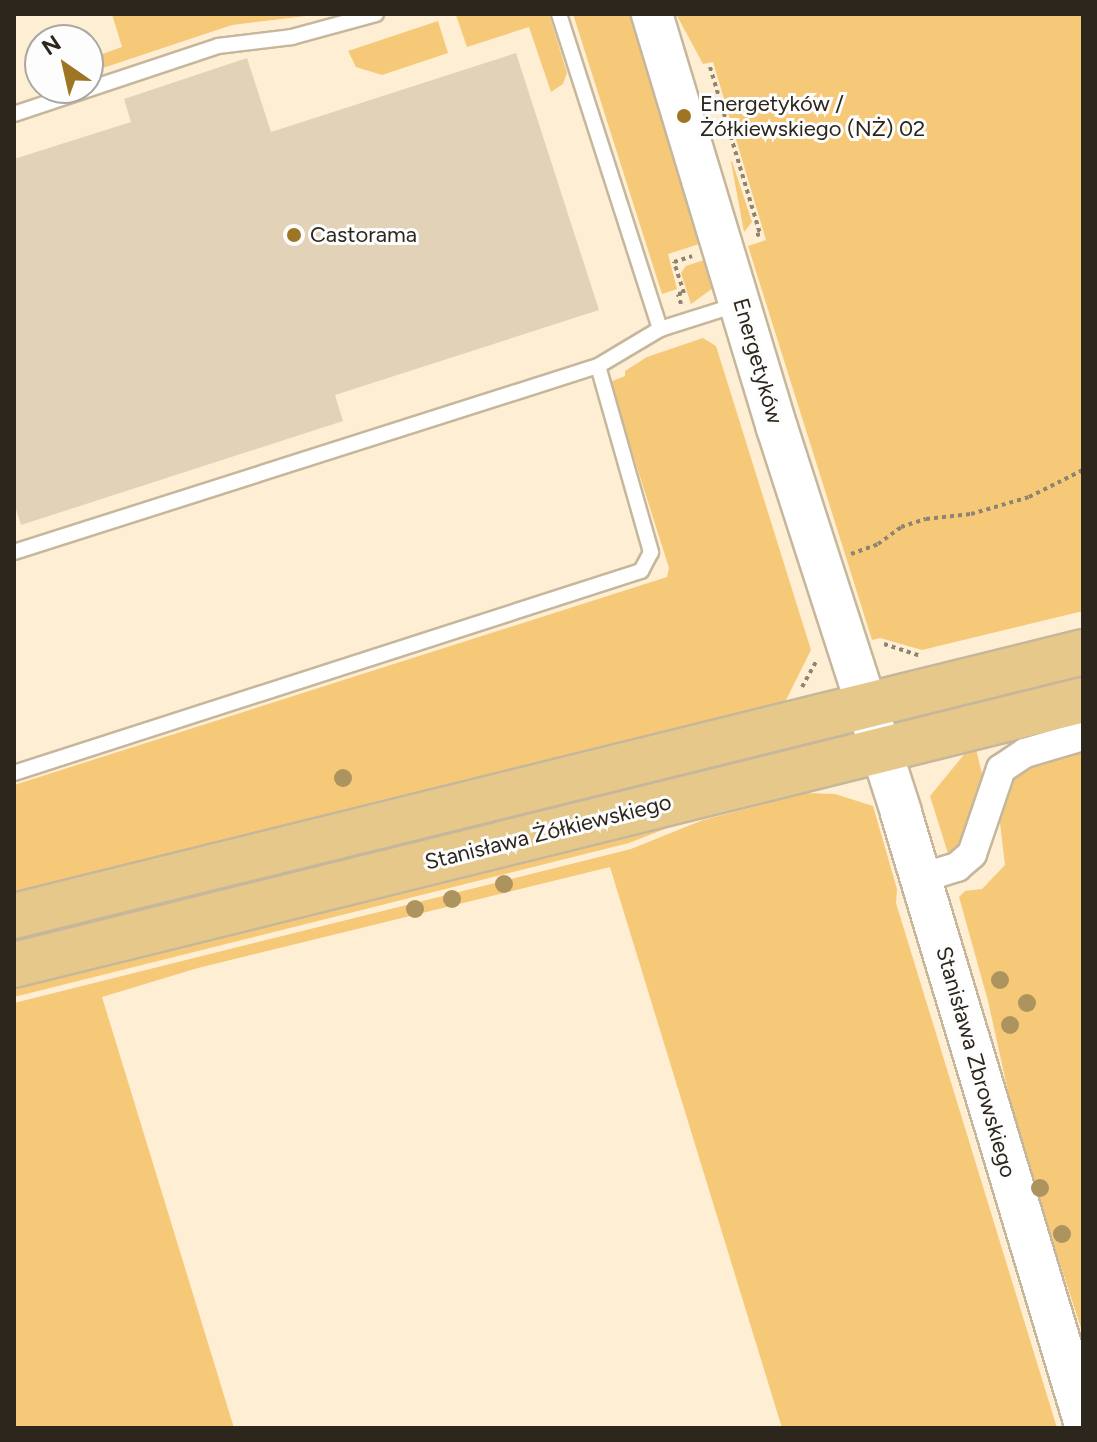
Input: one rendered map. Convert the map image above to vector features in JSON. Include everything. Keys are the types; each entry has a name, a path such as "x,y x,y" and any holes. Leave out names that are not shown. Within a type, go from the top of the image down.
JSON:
{"main road":[{"name":"Energetyków","path":"652,14 820,563 868,706"},
{"name":"Stanisława Żółkiewskiego","path":"14,916 1083,652"},
{"name":"Stanisława Żółkiewskiego","path":"14,965 1083,700"},
{"name":"Stanisława Zbrowskiego","path":"868,706 1083,1418"}],"street":[{"path":"921,878 957,867 972,854 1001,769 1025,753 1083,736"}],"lane":[{"path":"14,114 218,46 292,37 376,14"},
{"path":"559,14 660,329"},
{"path":"14,552 598,366 660,329 741,303"},
{"path":"14,773 641,571 651,552 598,366"}],"path":[{"path":"820,563 863,551 901,527 926,519 971,514 1029,497 1083,470"},
{"path":"884,644 921,656 934,652"},
{"path":"800,689 818,663 813,648"}],"shaded area":[{"path":"112,14 323,14 232,25 104,68 104,53 122,47"},
{"path":"549,14 567,73 563,84 551,92 529,27 467,47 456,15"},
{"path":"573,14 636,14 705,242 668,254 677,289 662,294"},
{"path":"676,14 1083,14 1083,611 922,650 880,638 872,640 748,246 766,240 713,62 703,64"},
{"path":"438,21 448,53 382,75 356,67 348,51"},
{"path":"731,162 752,222 744,232"},
{"path":"710,258 713,288 691,304 681,273 686,266"},
{"path":"703,338 716,346 811,650 785,702 787,713 14,902 14,785 667,577 669,568 610,382 625,376 625,371 647,357"},
{"path":"1083,748 1083,1334 1017,1132 988,1001 959,897 965,891 982,889 1005,865 999,815 1004,794 1014,779 1027,766"},
{"path":"976,749 983,778 963,845 950,860 930,796 967,751"},
{"path":"609,791 506,821 14,951 14,930"},
{"path":"806,793 835,794 873,806 897,889 896,903 1057,1428 782,1428 610,867 198,968 102,997 234,1428 14,1428 14,1003 631,849 703,820"},
{"path":"742,799 629,843 14,997 14,978"}],"building":[{"name":"Castorama","path":"516,53 599,310 335,395 343,421 21,525 14,503 14,159 131,122 124,99 247,58 271,132"}],"place":[{"name":"Energetyków / Żółkiewskiego (NŻ) 02","path":"684,116"},
{"name":"Castorama","path":"294,235"}]}
